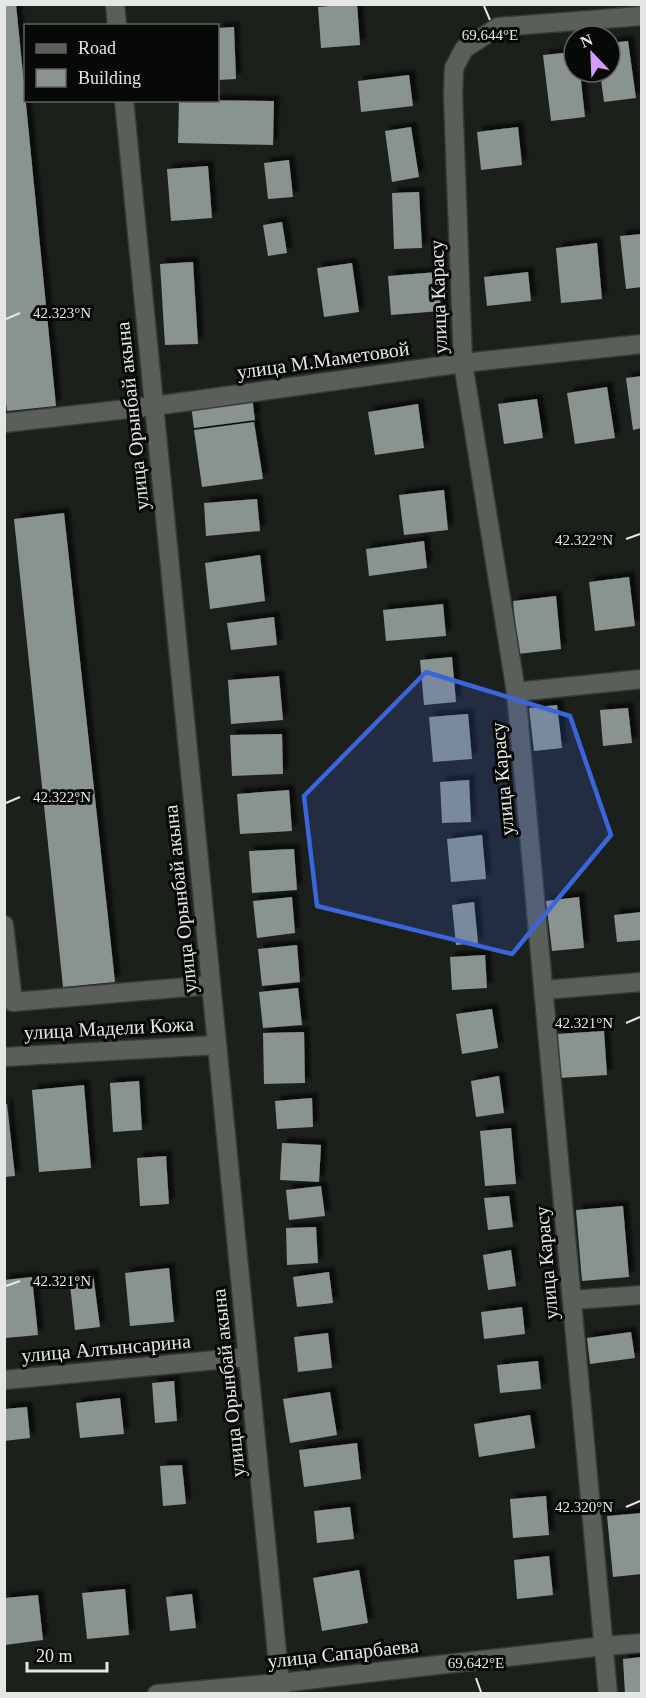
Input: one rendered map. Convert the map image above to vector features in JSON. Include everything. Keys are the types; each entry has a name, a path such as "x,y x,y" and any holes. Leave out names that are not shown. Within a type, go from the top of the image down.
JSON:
{"street":[{"path":"115,4 117,24"},
{"name":"улица Карасу","path":"608,1694 516,692 463,363 453,94 454,68 464,49 498,27 642,16"},
{"name":"улица Орынбай акына","path":"124,102 281,1688"},
{"name":"улица М.Маметовой","path":"4,423 154,406 463,363 642,344"},
{"path":"516,692 642,679"},
{"path":"4,925 13,1002 211,986"},
{"path":"544,990 642,982"},
{"name":"улица Мадели Кожа","path":"4,1057 217,1044"},
{"path":"572,1300 642,1295"},
{"name":"улица Алтынсарина","path":"4,1380 248,1357"},
{"name":"улица Сапарбаева","path":"157,1694 281,1688 642,1643"}],"highlighted area":[{"path":"426,672 570,716 611,835 512,954 317,906 304,796"}],"building":[{"path":"4,4 16,4 56,406 7,411 4,389"},
{"path":"357,4 360,45 321,48 318,7"},
{"path":"234,27 236,79 219,80 219,28"},
{"path":"628,41 636,98 604,102 602,84 622,84 622,42"},
{"path":"562,53 562,84 581,84 585,117 551,121 543,55"},
{"path":"409,75 413,106 361,112 358,81"},
{"path":"274,101 273,145 178,143 179,102"},
{"path":"411,127 419,177 392,182 385,131"},
{"path":"518,127 522,165 481,170 477,132"},
{"path":"289,160 293,197 268,199 264,163"},
{"path":"208,166 212,218 171,221 167,169"},
{"path":"419,192 422,248 394,249 392,193"},
{"path":"282,222 287,253 268,256 263,225"},
{"path":"642,234 642,287 626,289 620,236"},
{"path":"597,243 602,299 561,303 556,248"},
{"path":"193,262 198,344 165,345 160,264"},
{"path":"352,263 359,312 324,317 317,268"},
{"path":"438,272 441,311 391,315 388,276"},
{"path":"528,272 531,301 487,306 484,277"},
{"path":"642,376 642,428 633,430 626,378"},
{"path":"607,387 615,438 575,444 567,393"},
{"path":"252,397 255,420 194,428 191,406"},
{"path":"537,399 543,438 504,444 498,404"},
{"path":"418,404 424,448 375,455 368,412"},
{"path":"254,422 263,479 202,487 194,430"},
{"path":"444,490 448,530 404,535 399,495"},
{"path":"257,499 260,531 206,536 204,503"},
{"path":"64,513 115,982 63,987 14,519"},
{"path":"424,541 427,568 369,576 366,549"},
{"path":"260,555 265,601 210,609 205,563"},
{"path":"629,577 635,626 595,631 589,582"},
{"path":"556,596 561,649 518,654 513,601"},
{"path":"443,604 446,636 386,641 383,610"},
{"path":"274,617 277,645 231,650 227,623"},
{"path":"452,657 456,702 424,705 420,660"},
{"path":"279,676 283,720 231,724 228,680"},
{"path":"557,705 562,748 534,751 529,708"},
{"path":"628,708 632,743 603,746 600,710"},
{"path":"468,714 472,759 433,762 429,717"},
{"path":"282,734 283,774 232,776 230,735"},
{"path":"469,780 471,822 442,823 440,782"},
{"path":"289,790 292,831 240,834 237,794"},
{"path":"482,835 486,879 451,882 447,839"},
{"path":"294,849 297,890 252,893 249,851"},
{"path":"292,897 295,933 257,938 253,901"},
{"path":"579,897 584,948 552,951 546,901"},
{"path":"474,902 478,943 456,945 452,905"},
{"path":"642,912 642,940 617,942 614,915"},
{"path":"297,945 300,982 262,986 258,949"},
{"path":"485,955 487,988 452,990 450,957"},
{"path":"298,988 302,1025 263,1028 259,992"},
{"path":"492,1009 498,1048 462,1054 456,1014"},
{"path":"604,1031 607,1075 559,1078 557,1034"},
{"path":"304,1032 305,1083 264,1084 263,1033"},
{"path":"499,1076 504,1113 476,1117 471,1081"},
{"path":"139,1081 142,1130 113,1132 110,1083"},
{"path":"84,1085 91,1168 39,1172 32,1090"},
{"path":"312,1098 313,1127 277,1129 275,1101"},
{"path":"4,1104 7,1104 15,1176 4,1177"},
{"path":"511,1128 516,1184 485,1186 480,1131"},
{"path":"282,1143 321,1145 319,1182 280,1180"},
{"path":"166,1156 169,1204 140,1206 137,1158"},
{"path":"321,1186 325,1216 289,1220 286,1190"},
{"path":"509,1196 513,1227 488,1230 484,1198"},
{"path":"623,1206 629,1277 582,1281 576,1210"},
{"path":"316,1227 318,1263 287,1265 286,1228"},
{"path":"511,1250 516,1286 488,1290 483,1255"},
{"path":"169,1268 174,1322 130,1326 125,1273"},
{"path":"329,1272 333,1303 297,1307 293,1277"},
{"path":"93,1274 100,1327 75,1330 69,1276"},
{"path":"32,1277 38,1335 6,1338 4,1280"},
{"path":"522,1307 525,1334 484,1339 481,1312"},
{"path":"631,1332 635,1358 590,1364 587,1338"},
{"path":"328,1333 332,1368 298,1372 294,1337"},
{"path":"538,1361 541,1389 500,1393 497,1365"},
{"path":"174,1381 177,1421 155,1423 152,1383"},
{"path":"330,1392 337,1435 290,1443 283,1399"},
{"path":"120,1398 124,1434 80,1438 76,1403"},
{"path":"27,1407 30,1438 4,1441 4,1409"},
{"path":"530,1415 535,1448 479,1457 474,1424"},
{"path":"357,1443 361,1479 304,1487 299,1450"},
{"path":"182,1465 186,1504 163,1506 160,1466"},
{"path":"546,1496 549,1535 513,1538 510,1499"},
{"path":"350,1507 354,1539 317,1543 314,1511"},
{"path":"642,1513 642,1574 613,1577 607,1516"},
{"path":"549,1556 553,1595 517,1599 514,1560"},
{"path":"359,1570 368,1623 322,1631 313,1578"},
{"path":"125,1589 129,1635 87,1639 82,1593"},
{"path":"192,1594 196,1628 170,1631 166,1597"},
{"path":"38,1595 43,1640 5,1645 4,1598"},
{"path":"642,1657 642,1694 625,1694 623,1659"}]}
